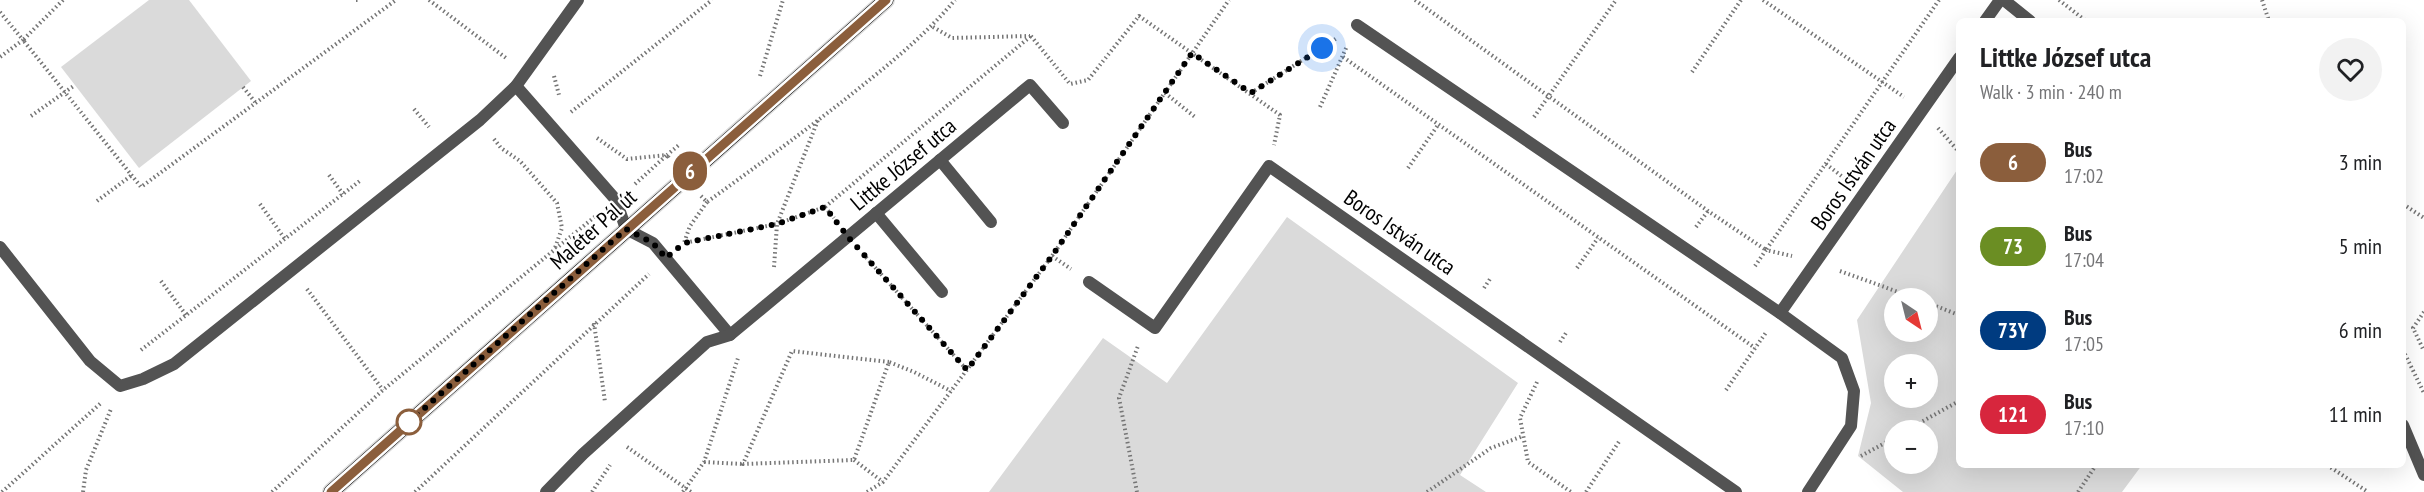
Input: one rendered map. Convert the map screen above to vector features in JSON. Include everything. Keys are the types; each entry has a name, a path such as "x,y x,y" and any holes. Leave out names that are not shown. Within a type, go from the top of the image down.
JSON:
{"main road":[{"name":"Maléter Pál út","path":"331,492 886,0"}],"street":[{"path":"0,247 90,361 120,386 143,379 174,364 480,120 516,86 578,0"},
{"path":"1987,18 2002,0 2026,18"},
{"path":"1358,25 1842,357 1854,391 1851,426 1808,492"},
{"name":"Boros István utca","path":"1780,314 1956,62"},
{"name":"Littke József utca","path":"546,492 609,430 706,342 730,335 1030,85 1063,123"},
{"path":"516,86 616,200 626,229 653,243 730,335"},
{"path":"940,160 991,222"},
{"path":"1089,282 1155,328 1269,166"},
{"name":"Boros István utca","path":"1269,166 1736,492"},
{"path":"876,213 942,292"},
{"path":"2406,432 2424,475"}],"path":[{"path":"0,57 23,40 63,0"},
{"path":"0,12 141,187 396,0"},
{"path":"429,0 509,61 536,58 552,70 559,98"},
{"path":"570,112 712,0"},
{"path":"760,76 783,0"},
{"path":"867,492 883,482 1052,256 1229,0"},
{"path":"1415,0 1708,211 1766,250 1817,263 1887,288"},
{"path":"1521,136 1616,0"},
{"path":"1692,72 1741,0"},
{"path":"1763,0 1922,110"},
{"path":"1741,287 1939,0"},
{"path":"2059,0 2082,18"},
{"path":"2262,0 2268,18"},
{"path":"1031,36 1070,84 1088,80 1139,16 1280,115 1269,166"},
{"path":"1251,93 1358,25"},
{"path":"1320,106 1358,25"},
{"path":"933,27 952,38 1031,36"},
{"path":"415,492 594,323 684,243 777,224 825,207 1031,36"},
{"path":"1343,57 1755,348"},
{"path":"32,116 75,85"},
{"path":"243,87 255,102"},
{"path":"1165,93 1195,117"},
{"path":"565,105 577,121"},
{"path":"414,109 429,127"},
{"path":"480,120 501,148 520,161 556,203 562,228 555,248"},
{"path":"771,301 777,224 818,120"},
{"path":"420,134 437,121"},
{"path":"1408,168 1438,125"},
{"path":"592,135 627,159 667,155"},
{"path":"136,354 368,174"},
{"path":"97,201 132,175"},
{"path":"329,175 342,194"},
{"path":"684,243 690,226 707,202"},
{"path":"260,204 285,239"},
{"path":"2406,206 2424,218"},
{"path":"825,207 848,237 967,370"},
{"path":"1577,268 1598,238"},
{"path":"292,269 383,390"},
{"path":"161,281 186,315"},
{"path":"1938,307 1956,314"},
{"path":"2424,312 2413,328 2424,351"},
{"path":"1726,390 1780,314"},
{"path":"685,490 704,462 752,316"},
{"path":"594,323 609,430"},
{"path":"1137,492 1119,398 1137,347 1155,328"},
{"path":"743,464 792,351 889,362 915,372 951,391"},
{"path":"2406,356 2424,393"},
{"path":"1547,360 1520,418 1523,436 1528,462 1571,492"},
{"path":"854,460 889,362"},
{"path":"2,492 120,386"},
{"path":"83,492 86,470 120,386"},
{"path":"1925,420 1956,403"},
{"path":"1586,492 1633,420"},
{"path":"1427,492 1491,448 1523,436"},
{"path":"624,445 685,490 691,492"},
{"path":"704,462 743,464 854,460 883,482"},
{"path":"592,492 611,464"},
{"path":"2078,492 2094,468"},
{"path":"2332,468 2368,492"}],"shaded area":[{"path":"149,0 189,0 251,81 139,168 61,67"},
{"path":"1956,172 1956,468 2140,468 2122,492 1903,492 1858,456 1871,403 1857,320"},
{"path":"1287,217 1518,383 1460,475 1486,492 989,492 1103,338 1167,383"}],"bus line":[{"name":"6","path":"331,492 886,0"}],"route":[{"path":"409,422 626,229 653,243 666,258 684,243 777,224 825,207 848,237 967,370 1052,256 1192,53 1251,93 1322,48"}]}
